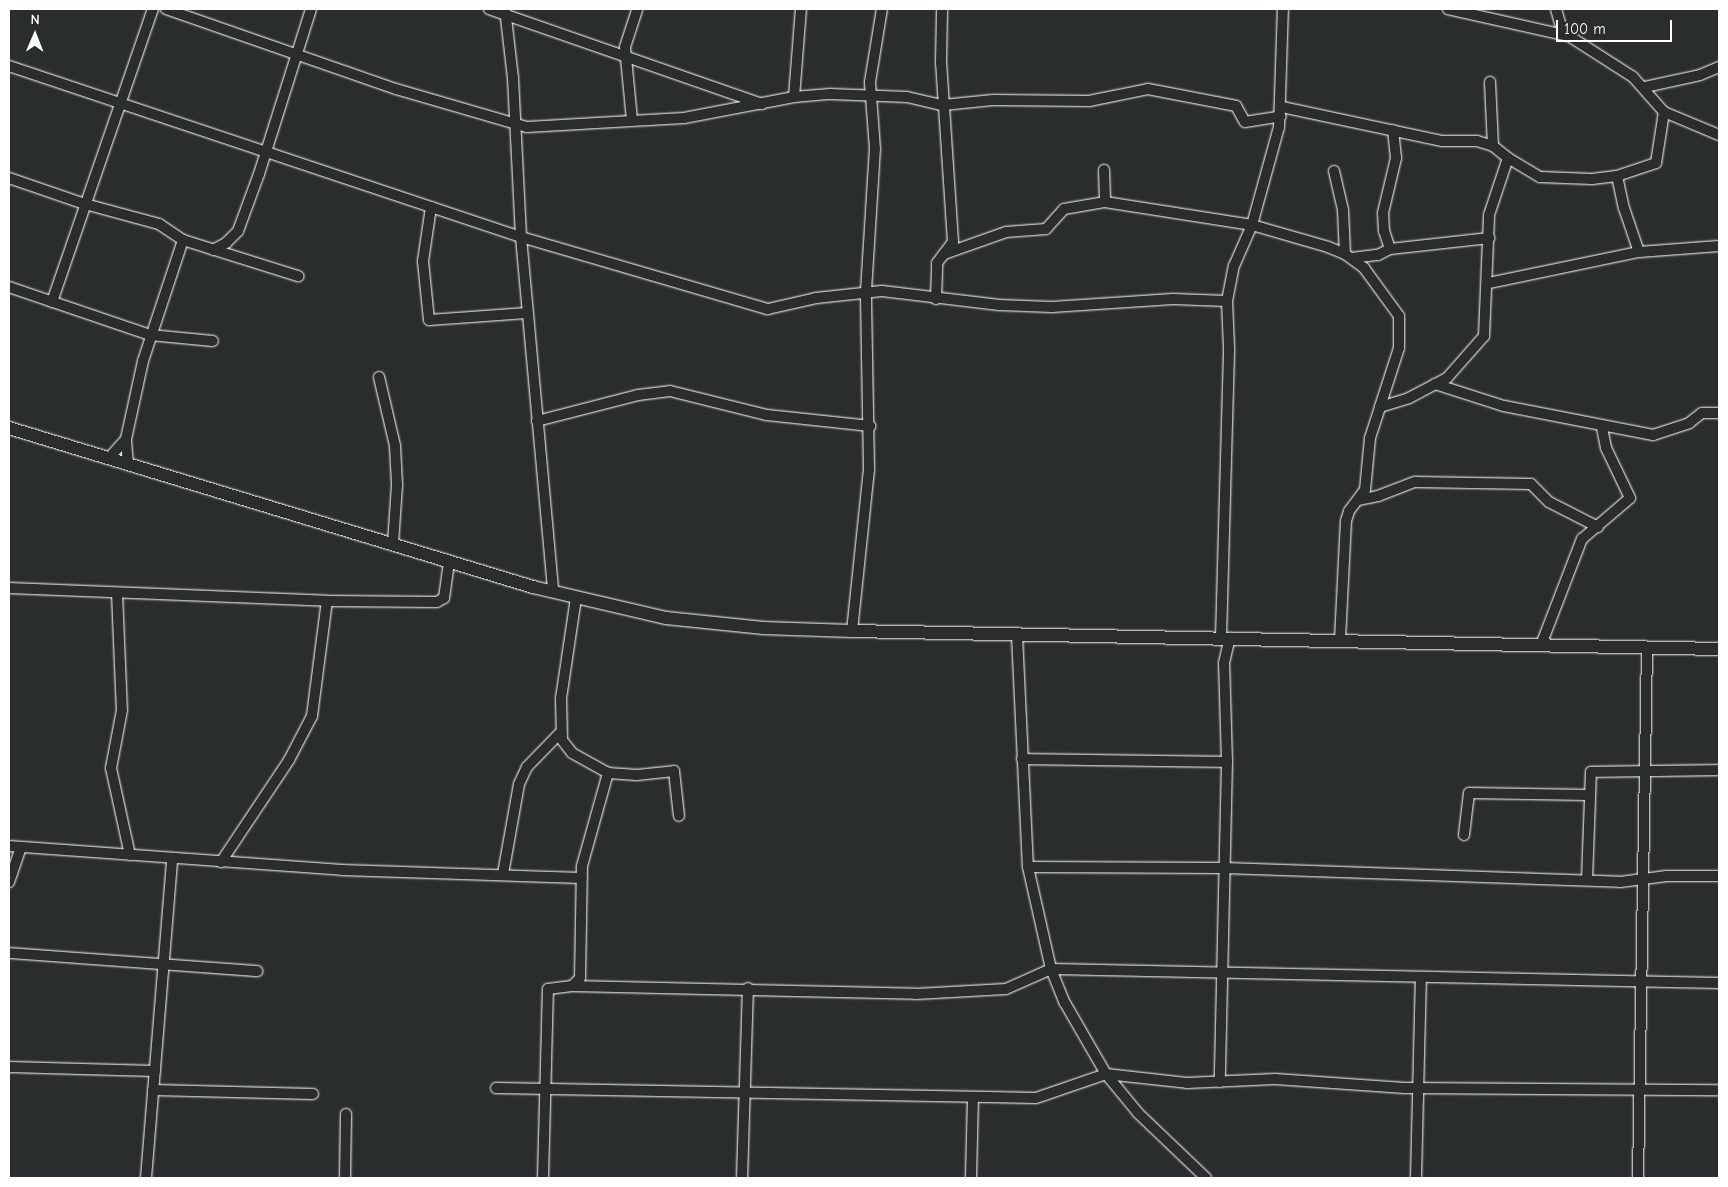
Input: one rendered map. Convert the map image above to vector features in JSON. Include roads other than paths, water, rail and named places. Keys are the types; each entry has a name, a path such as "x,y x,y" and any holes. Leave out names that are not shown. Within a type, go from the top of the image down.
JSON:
{"main road":[{"path":"9,428 553,592 666,618 763,628 852,631 1719,649"}],"street":[{"path":"52,302 153,9"},
{"path":"166,9 296,55 516,125 543,127 684,118 763,104 794,96 872,94 908,97 943,105 993,100 1089,101 1148,89 1236,106 1245,122 1281,112 1394,130 1442,141 1477,141 1493,146 1508,158 1540,177 1592,179 1617,176 1656,163 1664,112"},
{"path":"213,250 226,243 238,231 259,174 264,152 311,9"},
{"path":"489,9 505,12 763,104"},
{"path":"632,120 625,56 626,40 637,9"},
{"path":"794,96 801,9"},
{"path":"852,631 866,516 870,426 866,291 875,149 871,70 882,9"},
{"path":"936,299 938,263 953,242 943,105 940,38 942,9"},
{"path":"1220,1082 1224,975 1227,762 1224,663 1226,638 1229,348 1227,301 1234,266 1252,225 1281,112 1283,9"},
{"path":"1448,9 1563,34 1619,65 1645,87 1664,112 1719,134"},
{"path":"1556,9 1563,34"},
{"path":"505,12 516,125 521,238 527,313 553,592"},
{"path":"9,66 264,152 432,206 521,238 768,309 866,291 936,299 1052,306 1130,300 1227,301"},
{"path":"1645,87 1700,75 1719,66"},
{"path":"1490,82 1493,146"},
{"path":"1390,249 1384,231 1383,213 1396,158 1394,130"},
{"path":"1380,407 1435,384 1455,370 1483,339 1489,283 1488,238 1490,206 1508,158"},
{"path":"1104,170 1105,202"},
{"path":"1334,171 1343,210 1348,256 1375,280 1399,316 1399,348 1370,438 1365,490 1346,521 1340,640"},
{"path":"1617,176 1624,208 1639,252"},
{"path":"9,178 85,204 159,224 183,240 298,276"},
{"path":"944,254 1006,232 1042,230 1064,210 1105,202 1252,225 1348,256 1378,255 1390,249 1488,238"},
{"path":"432,206 423,261 429,320 527,313"},
{"path":"128,464 126,439 150,335 183,240"},
{"path":"1489,283 1639,252 1719,246"},
{"path":"9,287 150,335 212,341"},
{"path":"379,377 395,446 397,485 393,544"},
{"path":"1435,384 1504,406 1602,427 1653,435 1689,423 1702,413 1719,412"},
{"path":"537,421 638,395 670,392 767,414 870,426"},
{"path":"1541,645 1582,539 1630,498 1611,462 1602,427"},
{"path":"109,458 126,439"},
{"path":"1358,500 1378,496 1415,482 1531,484 1549,502 1598,527"},
{"path":"9,588 327,601 437,602 444,598 449,561"},
{"path":"116,593 122,710 111,768 130,855"},
{"path":"576,598 561,698 560,733 572,753 608,773 637,775 674,771 679,816"},
{"path":"221,862 289,760 312,716 327,601"},
{"path":"1017,635 1028,867 1051,970 1065,1003 1106,1074 1138,1113 1206,1178"},
{"path":"1638,1178 1647,648"},
{"path":"503,874 519,784 527,767 560,733"},
{"path":"1022,759 1227,762"},
{"path":"1587,880 1588,794 1590,776 1595,770 1719,770"},
{"path":"572,986 580,978 584,854 608,773"},
{"path":"1464,835 1469,793 1588,794"},
{"path":"9,846 342,870 582,878"},
{"path":"9,882 21,848"},
{"path":"146,1178 172,859"},
{"path":"1028,867 1225,868 1620,882 1668,876 1719,876"},
{"path":"9,953 257,971"},
{"path":"543,1178 547,1089 548,989 572,986 748,988 916,994 1006,989 1051,970 1224,975 1719,983"},
{"path":"580,978 590,986"},
{"path":"1416,1178 1421,978"},
{"path":"742,1178 743,1094 748,988"},
{"path":"9,1067 155,1071"},
{"path":"496,1088 1036,1098 1106,1074 1187,1083 1275,1079 1419,1088 1719,1090"},
{"path":"153,1090 313,1094"},
{"path":"971,1178 973,1097"},
{"path":"345,1178 346,1114"}]}
